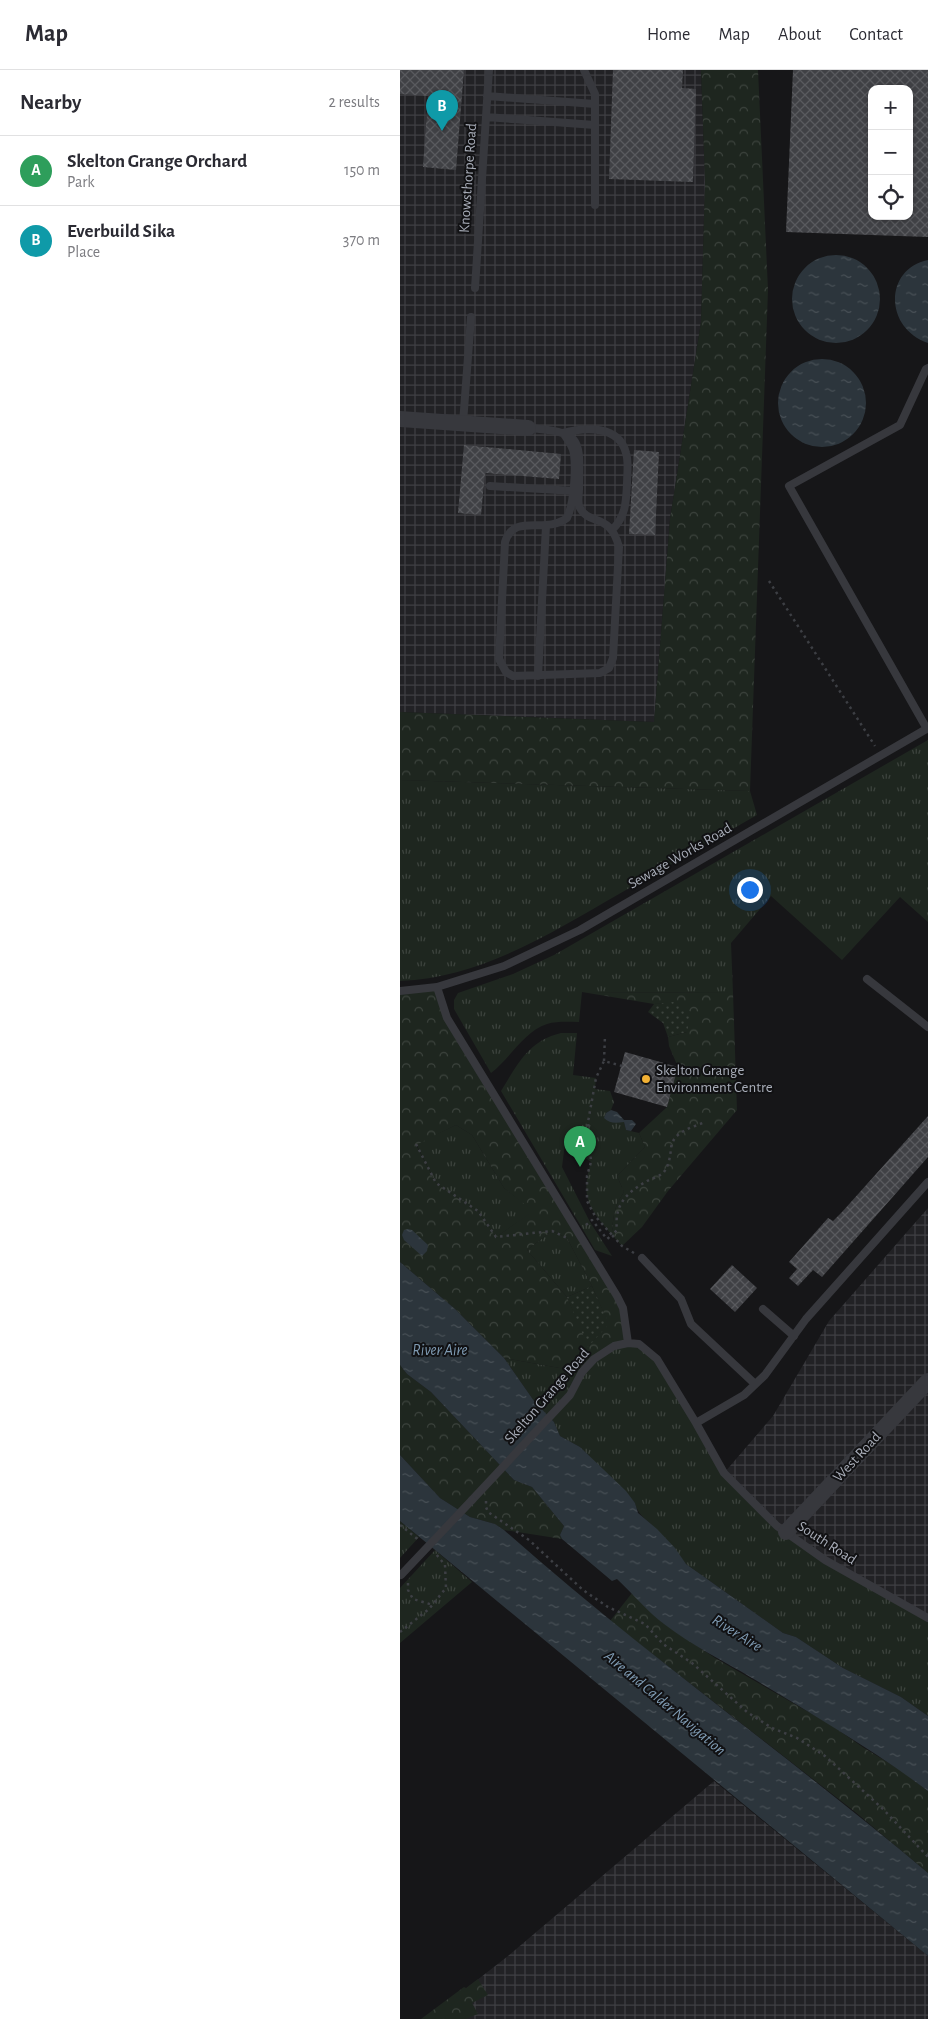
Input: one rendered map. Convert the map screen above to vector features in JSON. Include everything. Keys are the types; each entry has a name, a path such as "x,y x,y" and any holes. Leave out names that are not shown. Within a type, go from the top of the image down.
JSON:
{"street":[{"path":"400,419 528,428"},
{"name":"West Road","path":"786,1532 928,1381"}],"lane":[{"name":"Knowsthorpe Road","path":"475,288 489,70"},
{"path":"584,70 595,94 595,205"},
{"path":"487,96 595,104"},
{"path":"486,117 595,125"},
{"path":"463,423 471,317"},
{"path":"928,368 900,425 789,486 928,729"},
{"path":"528,428 555,430 563,433 572,445 574,454 578,504 585,515 602,521 612,530 619,546 612,664 605,672 600,673 513,676 506,672 499,659 507,537 514,528 520,526 546,526 561,523 568,518 576,491"},
{"path":"563,433 578,429 602,430 612,434 621,441 628,463 626,504 624,514 612,530"},
{"path":"490,486 576,491"},
{"path":"538,676 546,526"},
{"name":"Sewage Works Road","path":"400,991 437,987 504,966 580,930 928,729"},
{"path":"867,979 928,1027"},
{"path":"437,987 448,1018 617,1296 622,1308 628,1343 639,1344 657,1359 696,1422 744,1395 765,1375 806,1319 928,1182"},
{"path":"642,1258 681,1299 691,1324 755,1384"},
{"path":"763,1309 794,1336"},
{"name":"Skelton Grange Road","path":"401,1576 570,1395 582,1372 594,1360 614,1346 628,1343"},
{"name":"South Road","path":"696,1422 724,1473 777,1526 825,1560 928,1618"}],"path":[{"path":"769,581 881,756"},
{"path":"604,1035 604,1062 596,1078 588,1122 591,1162 587,1176 587,1201 595,1216 622,1246 642,1258"},
{"path":"604,1062 622,1066"},
{"path":"416,1144 436,1183 478,1211 496,1237 552,1231 567,1238 592,1220 607,1239 617,1230 616,1219 619,1206 629,1193 663,1173 669,1162 671,1142 682,1131 705,1122"},
{"path":"487,1498 486,1507 488,1512 528,1540 583,1590 608,1607 645,1624 663,1644 692,1662 747,1712 772,1728 797,1738 825,1756 884,1810 928,1857"},
{"path":"400,1525 427,1546"},
{"path":"400,1632 433,1605 446,1588 445,1565 433,1551"},
{"path":"408,1590 413,1599 433,1605"}],"shaded area":[{"path":"400,70 701,70 705,182 701,322 670,519 654,722 400,712"},
{"path":"928,1208 928,1623 765,1525 724,1473 773,1416 829,1321"},
{"path":"714,1781 928,1956 928,2019 427,2019 508,1956"}],"green space":[{"path":"701,70 758,70 768,290 750,791 400,780 400,712 654,722 670,519 701,322 705,182"},
{"path":"928,740 928,922 900,897 842,960 771,896 731,943 733,993 582,992 579,1022 555,1022 539,1028 524,1039 491,1073 454,1009 454,1000 458,993 513,974 554,955"},
{"path":"400,780 750,791 757,815 567,924 514,951 459,972 430,978 400,981"},
{"path":"437,987 447,1018 617,1296 628,1343 614,1346 582,1372 504,1358 455,1309 400,1262 400,991","holes":["456,1125 472,1135 504,1188 533,1211 496,1237 478,1211 436,1183 416,1145","552,1231 567,1238 592,1286 608,1323 589,1346 567,1297 527,1250"]},
{"path":"582,992 733,993 737,1110 668,1191 642,1227 622,1246 612,1235 615,1212 624,1192 617,1176 645,1147 639,1133 667,1107 678,1067 669,1046 668,1037 687,1032 673,1003 654,1004"},
{"path":"673,1002 691,1012 687,1032 668,1037 663,1023 648,1012 654,1004"},
{"path":"561,1033 577,1033 573,1075 596,1078 595,1089 610,1091 614,1102 611,1110 606,1113 624,1122 626,1130 639,1133 645,1147 617,1176 624,1192 615,1212 612,1235 597,1217 589,1202 586,1184 591,1162 565,1143 562,1167 590,1222 612,1256 595,1250 501,1091 519,1063 532,1048 540,1042"},
{"path":"456,1125 472,1135 504,1188 534,1211 496,1237 478,1211 436,1183 416,1144"},
{"path":"552,1231 567,1238 592,1286 567,1297 527,1250"},
{"path":"592,1286 609,1324 588,1347 567,1297"},
{"path":"628,1343 649,1351 724,1473 777,1526 825,1560 928,1618 928,1716 901,1697 843,1668 796,1637 783,1633 686,1564 665,1538 641,1515 635,1503 580,1447 560,1436 554,1422 534,1401 504,1358 582,1372 594,1359"},
{"path":"400,1365 407,1374 431,1392 514,1480 532,1487 564,1526 560,1535 562,1539 504,1530 495,1524 470,1517 440,1498 400,1455"},
{"path":"400,1521 419,1537 400,1558"},
{"path":"435,1550 472,1582 400,1643 400,1588"},
{"path":"632,1593 663,1623 715,1658 831,1725 899,1769 928,1791 928,1873 854,1811 610,1621"},
{"path":"478,1979 488,1995 472,2003 478,2014 466,2019 421,2019 464,1987 466,1988"}],"water":[{"path":"836,255 853,258 867,268 877,282 880,299 877,316 867,330 853,340 836,343 819,340 805,330 795,316 792,299 795,282 805,268 819,258"},
{"path":"928,260 928,343 914,335 903,325 897,313 895,299 897,286 903,275 914,266"},
{"path":"822,359 839,363 853,372 862,386 866,403 862,420 853,434 839,443 822,447 805,443 791,434 782,420 778,403 782,386 791,372 805,363"},
{"path":"611,1110 617,1112 624,1120 632,1120 636,1124 631,1131 626,1130 624,1122 611,1122 604,1118 606,1113"},
{"path":"404,1230 412,1230 428,1245 427,1251 422,1256 404,1240 402,1235"},
{"name":"River Aire","path":"400,1262 455,1309 504,1358 534,1401 554,1422 560,1436 580,1447 626,1491 635,1503 638,1513 675,1548 686,1564 783,1633 796,1637 843,1668 901,1697 928,1716 928,1791 842,1732 674,1632 652,1614 617,1579 612,1581 562,1539 560,1535 564,1526 532,1487 514,1480 431,1392 407,1374 400,1365"},
{"name":"Aire and Calder Navigation","path":"400,1455 440,1498 470,1517 495,1524 504,1530 661,1661 928,1873 928,1956 400,1521"}],"building":[{"path":"400,70 464,70 456,170 423,167 428,96 400,94"},
{"path":"613,70 683,70 682,88 696,89 693,182 609,179"},
{"path":"793,70 928,70 928,237 786,232"},
{"path":"464,445 561,454 559,479 485,473 481,515 458,513"},
{"path":"634,450 659,452 655,535 629,534"},
{"name":"Skelton Grange Environment Centre","path":"625,1052 678,1067 667,1107 614,1092"},
{"path":"928,1116 928,1157 822,1277 813,1270 798,1286 789,1278 797,1269 789,1262 828,1218 833,1221 842,1212"},
{"path":"732,1265 757,1288 735,1312 710,1289"}],"place":[{"name":"Everbuild Sika","path":"442,131"},
{"name":"Skelton Grange Environment Centre","path":"646,1079"},
{"name":"Skelton Grange Orchard","path":"580,1167"}]}
